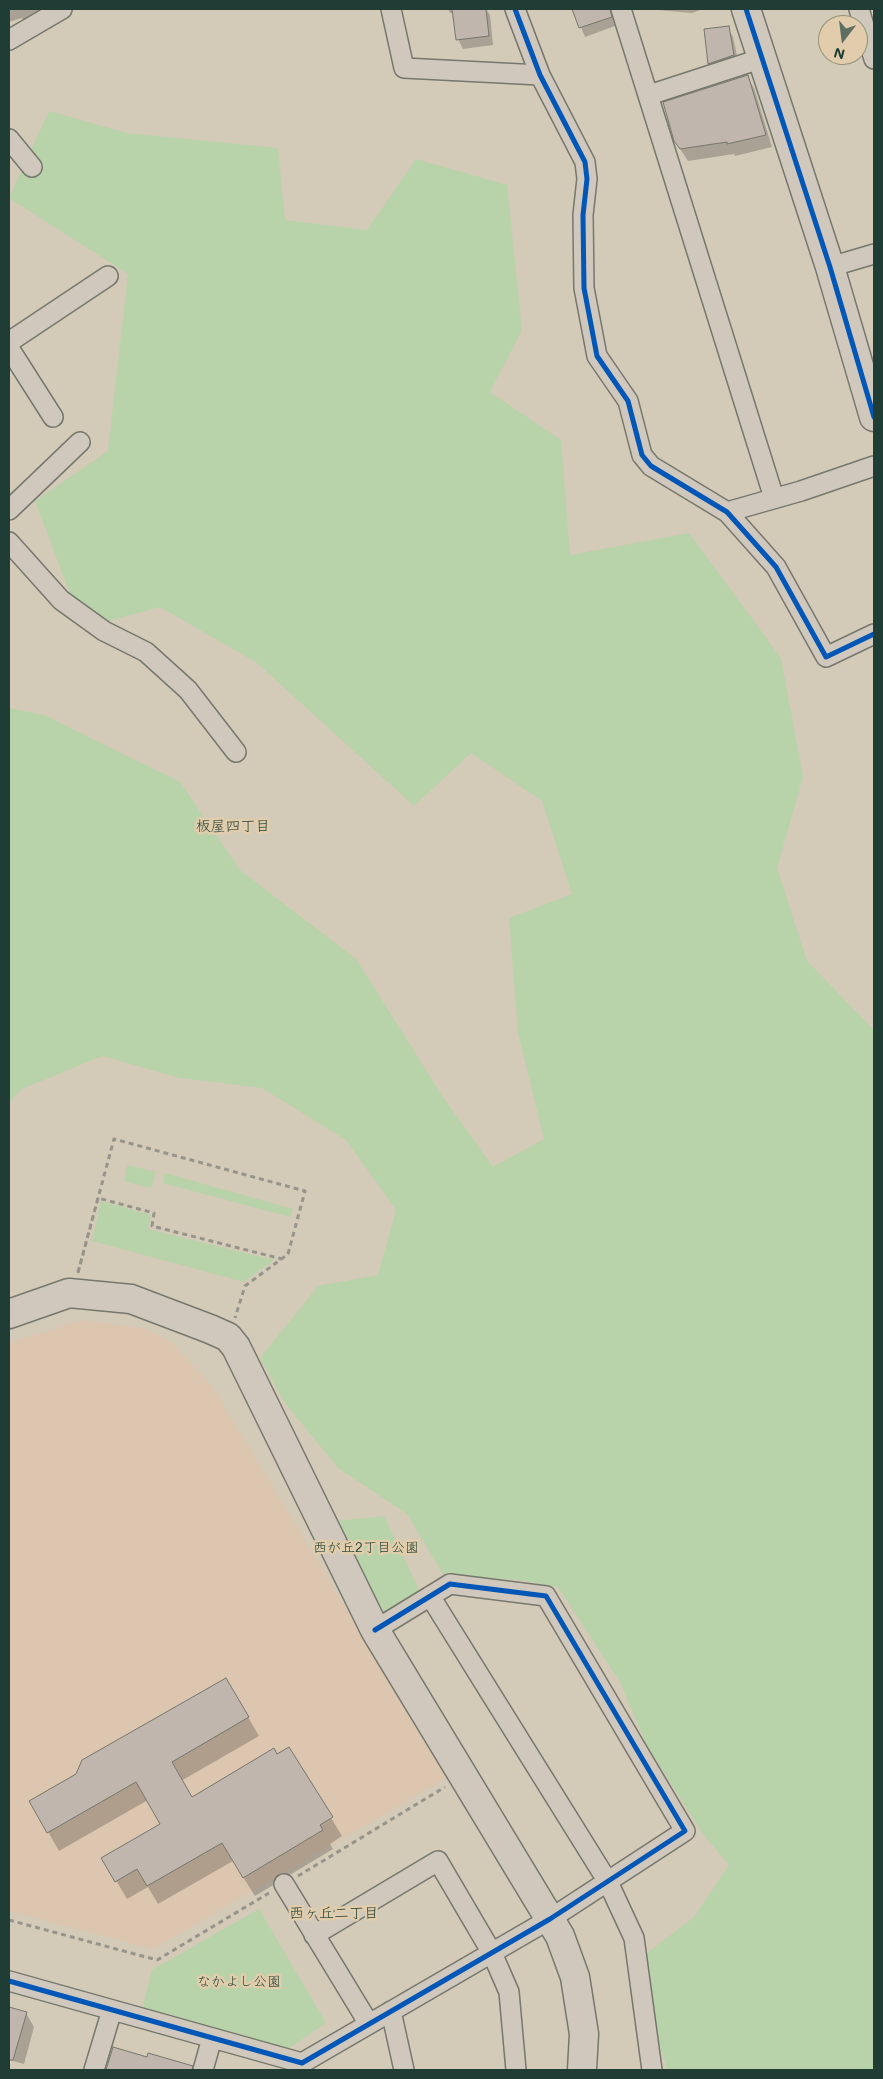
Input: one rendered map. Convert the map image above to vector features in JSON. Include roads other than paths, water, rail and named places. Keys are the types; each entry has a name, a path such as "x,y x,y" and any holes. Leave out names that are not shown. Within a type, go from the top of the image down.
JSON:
{"street":[{"path":"9,40 62,9"},
{"path":"391,9 404,68 540,75"},
{"path":"514,9 540,75 585,162 587,179 583,215 584,288 597,356 628,401 642,455 651,466 727,512 776,567 826,657 874,634"},
{"path":"622,9 774,498"},
{"path":"746,9 830,267 874,417"},
{"path":"859,9 874,59"},
{"path":"649,94 763,58"},
{"path":"9,139 32,167"},
{"path":"830,267 874,254"},
{"path":"9,342 108,276"},
{"path":"9,348 53,417"},
{"path":"9,510 80,442"},
{"path":"727,512 801,491 874,466"},
{"path":"12,553 61,600 104,631 146,652 188,690 236,752"},
{"path":"9,1314 69,1293 94,1295 131,1299 228,1337 250,1371 375,1630 560,1936 575,1977 584,2034 582,2070"},
{"path":"9,1981 212,2038 302,2067 368,2024 550,1919 684,1831 546,1596 450,1584 375,1630"},
{"path":"430,1596 608,1882 634,1938 652,2070"},
{"path":"314,1935 438,1861 492,1953 509,1992 516,2070"},
{"path":"284,1884 368,2024"},
{"path":"94,2070 112,2010"},
{"path":"391,2011 404,2070"},
{"path":"203,2070 212,2038"}],"district":[{"name":"板屋四丁目","path":"233,826"},
{"name":"西ヶ丘二丁目","path":"334,1913"}],"park label":[{"name":"西が丘2丁目公園","path":"366,1548"},
{"name":"なかよし公園","path":"239,1982"}]}
